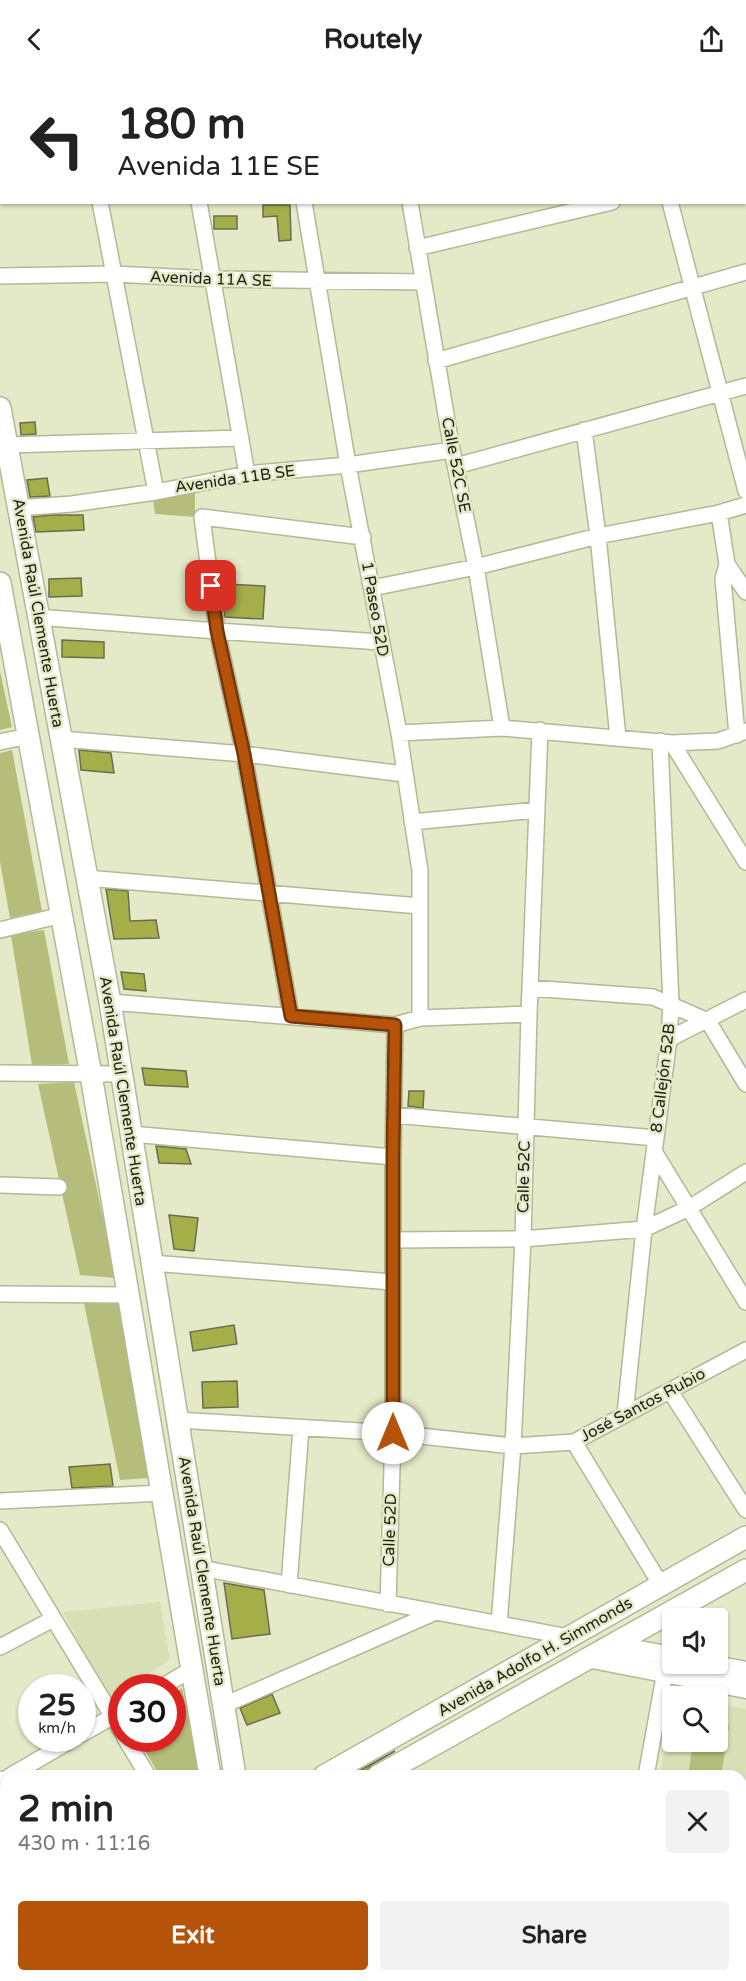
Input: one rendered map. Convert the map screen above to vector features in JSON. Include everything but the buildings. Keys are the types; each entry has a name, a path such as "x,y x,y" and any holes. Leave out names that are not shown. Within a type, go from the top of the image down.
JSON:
{"main road":[{"name":"Avenida Raúl Clemente Huerta","path":"0,408 110,1002 234,1770"},
{"name":"Avenida Raúl Clemente Huerta","path":"0,583 91,1075 209,1770"},
{"name":"Avenida Adolfo H. Simmonds","path":"335,1770 746,1537"},
{"name":"Avenida Adolfo H. Simmonds","path":"389,1770 746,1570"}],"street":[{"path":"100,204 156,492"},
{"path":"199,204 247,474"},
{"name":"1 Paseo 52D","path":"304,204 348,465 399,733 420,871 420,1018"},
{"name":"Calle 52C SE","path":"410,204 452,450 476,567 502,728"},
{"path":"417,248 604,204"},
{"path":"670,204 746,491"},
{"path":"436,361 746,272"},
{"name":"Avenida 11A SE","path":"0,276 114,274 319,282 423,282"},
{"path":"456,466 746,386"},
{"path":"584,430 598,536 618,738"},
{"path":"7,445 241,438"},
{"name":"Avenida 11B SE","path":"18,508 72,504 156,492 247,474 348,465 452,450"},
{"path":"372,588 476,567 598,536 719,513 746,505"},
{"path":"719,513 728,564 746,592"},
{"path":"291,1016 244,754 217,631 202,517 363,537"},
{"path":"399,733 502,728 666,742 718,741 741,733 723,579 728,564"},
{"path":"38,617 381,642"},
{"name":"Calle 52C","path":"499,1624 513,1446 523,1239 528,1014 540,730"},
{"path":"0,742 29,735"},
{"path":"61,739 244,754 404,774"},
{"path":"666,742 746,862"},
{"name":"8 Callejón 52B","path":"625,1414 644,1230 669,1039 671,1004 666,742"},
{"path":"412,822 537,810"},
{"path":"86,878 420,906"},
{"path":"0,930 62,915"},
{"path":"530,988 653,997 671,1004 708,1021 746,1083"},
{"path":"669,1039 746,1000"},
{"path":"110,1002 395,1025 420,1018 528,1014"},
{"name":"Calle 52D","path":"388,1604 393,1433 395,1025"},
{"path":"0,1073 121,1074"},
{"path":"394,1115 656,1137"},
{"path":"131,1134 393,1156"},
{"path":"655,1153 746,1302"},
{"path":"393,1240 523,1239 644,1230 689,1208 746,1172"},
{"path":"0,1185 59,1187"},
{"path":"152,1263 392,1282"},
{"path":"0,1294 129,1295"},
{"name":"José Santos Rubio","path":"177,1420 393,1433 513,1446 574,1442 746,1350"},
{"path":"670,1391 746,1510"},
{"path":"289,1585 301,1428"},
{"path":"574,1442 661,1585"},
{"path":"0,1501 162,1493"},
{"path":"0,1530 53,1619 108,1701"},
{"path":"201,1568 569,1637"},
{"path":"224,1705 436,1612"},
{"path":"0,1647 53,1619"},
{"path":"612,1645 662,1654"},
{"path":"587,1659 662,1674"},
{"path":"728,1668 746,1671"},
{"path":"184,1674 192,1669"},
{"path":"647,1770 664,1674 746,1689"},
{"path":"22,1770 52,1752"},
{"path":"133,1752 144,1770"}],"shaded area":[{"path":"195,492 195,517 155,514 153,500"},
{"path":"0,671 12,727 0,730"},
{"path":"12,750 42,911 10,918 0,862 0,753"},
{"path":"44,930 69,1064 32,1065 11,935"},
{"path":"74,1082 116,1278 80,1275 38,1084"},
{"path":"84,1303 122,1304 149,1478 120,1480"},
{"path":"160,1602 170,1660 149,1674 108,1674 108,1698 63,1612"},
{"path":"728,1705 746,1709 746,1770 660,1770 664,1752 728,1752"},
{"path":"186,1708 199,1770 156,1770 146,1752 186,1752"},
{"path":"692,1752 725,1752 722,1770 689,1770"}],"route":[{"path":"211,586 217,631 244,754 291,1016 395,1025 393,1433"}]}
